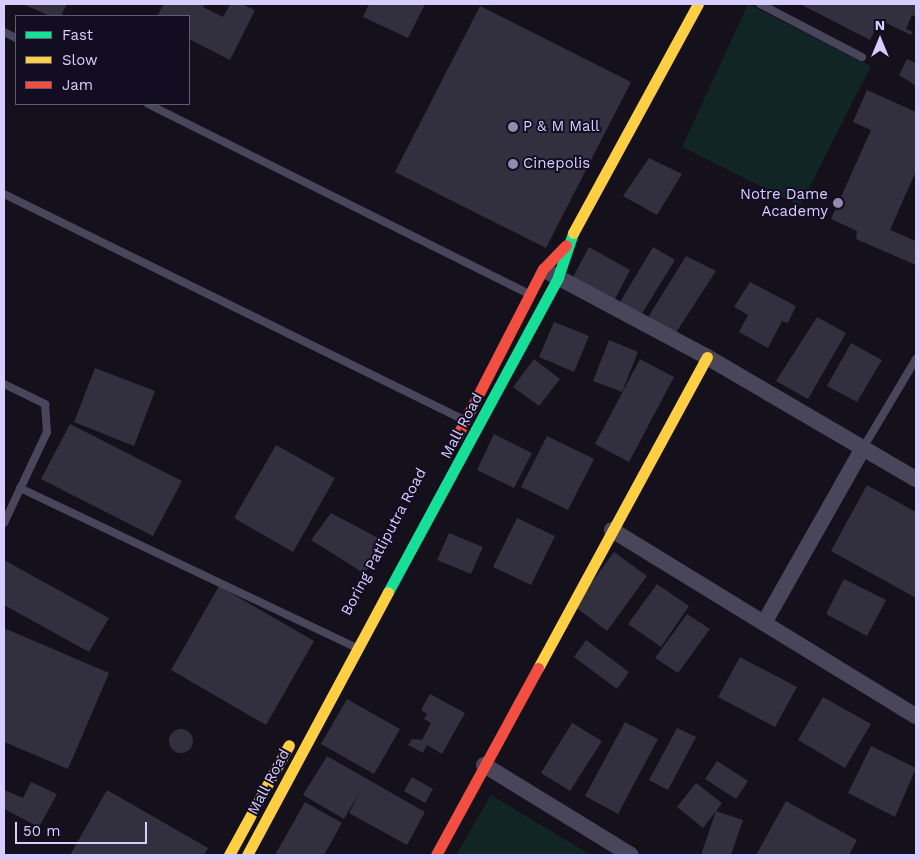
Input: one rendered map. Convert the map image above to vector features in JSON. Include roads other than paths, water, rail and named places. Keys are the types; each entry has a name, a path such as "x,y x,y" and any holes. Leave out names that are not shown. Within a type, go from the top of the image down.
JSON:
{"street":[{"path":"452,446 543,269 567,245 698,4"},
{"name":"Mall Road","path":"247,855 479,428 558,277 567,245"},
{"path":"543,269 706,357 862,450 916,479"},
{"path":"436,855 706,357"},
{"path":"764,623 862,450"},
{"path":"612,530 916,716"},
{"name":"Boring Patliputra Road","path":"337,660 405,533 415,544"},
{"path":"228,855 294,738"},
{"path":"484,765 631,855"},
{"path":"274,772 288,780"}],"lane":[{"path":"760,4 862,57"},
{"path":"150,105 545,302"},
{"path":"4,194 479,428"},
{"path":"862,450 916,359"},
{"path":"4,384 45,404 47,432 4,523"},
{"path":"20,488 358,648"}],"place":[{"name":"P & M Mall","path":"513,127"},
{"name":"Cinepolis","path":"513,164"},
{"name":"Notre Dame Academy","path":"838,203"}]}
